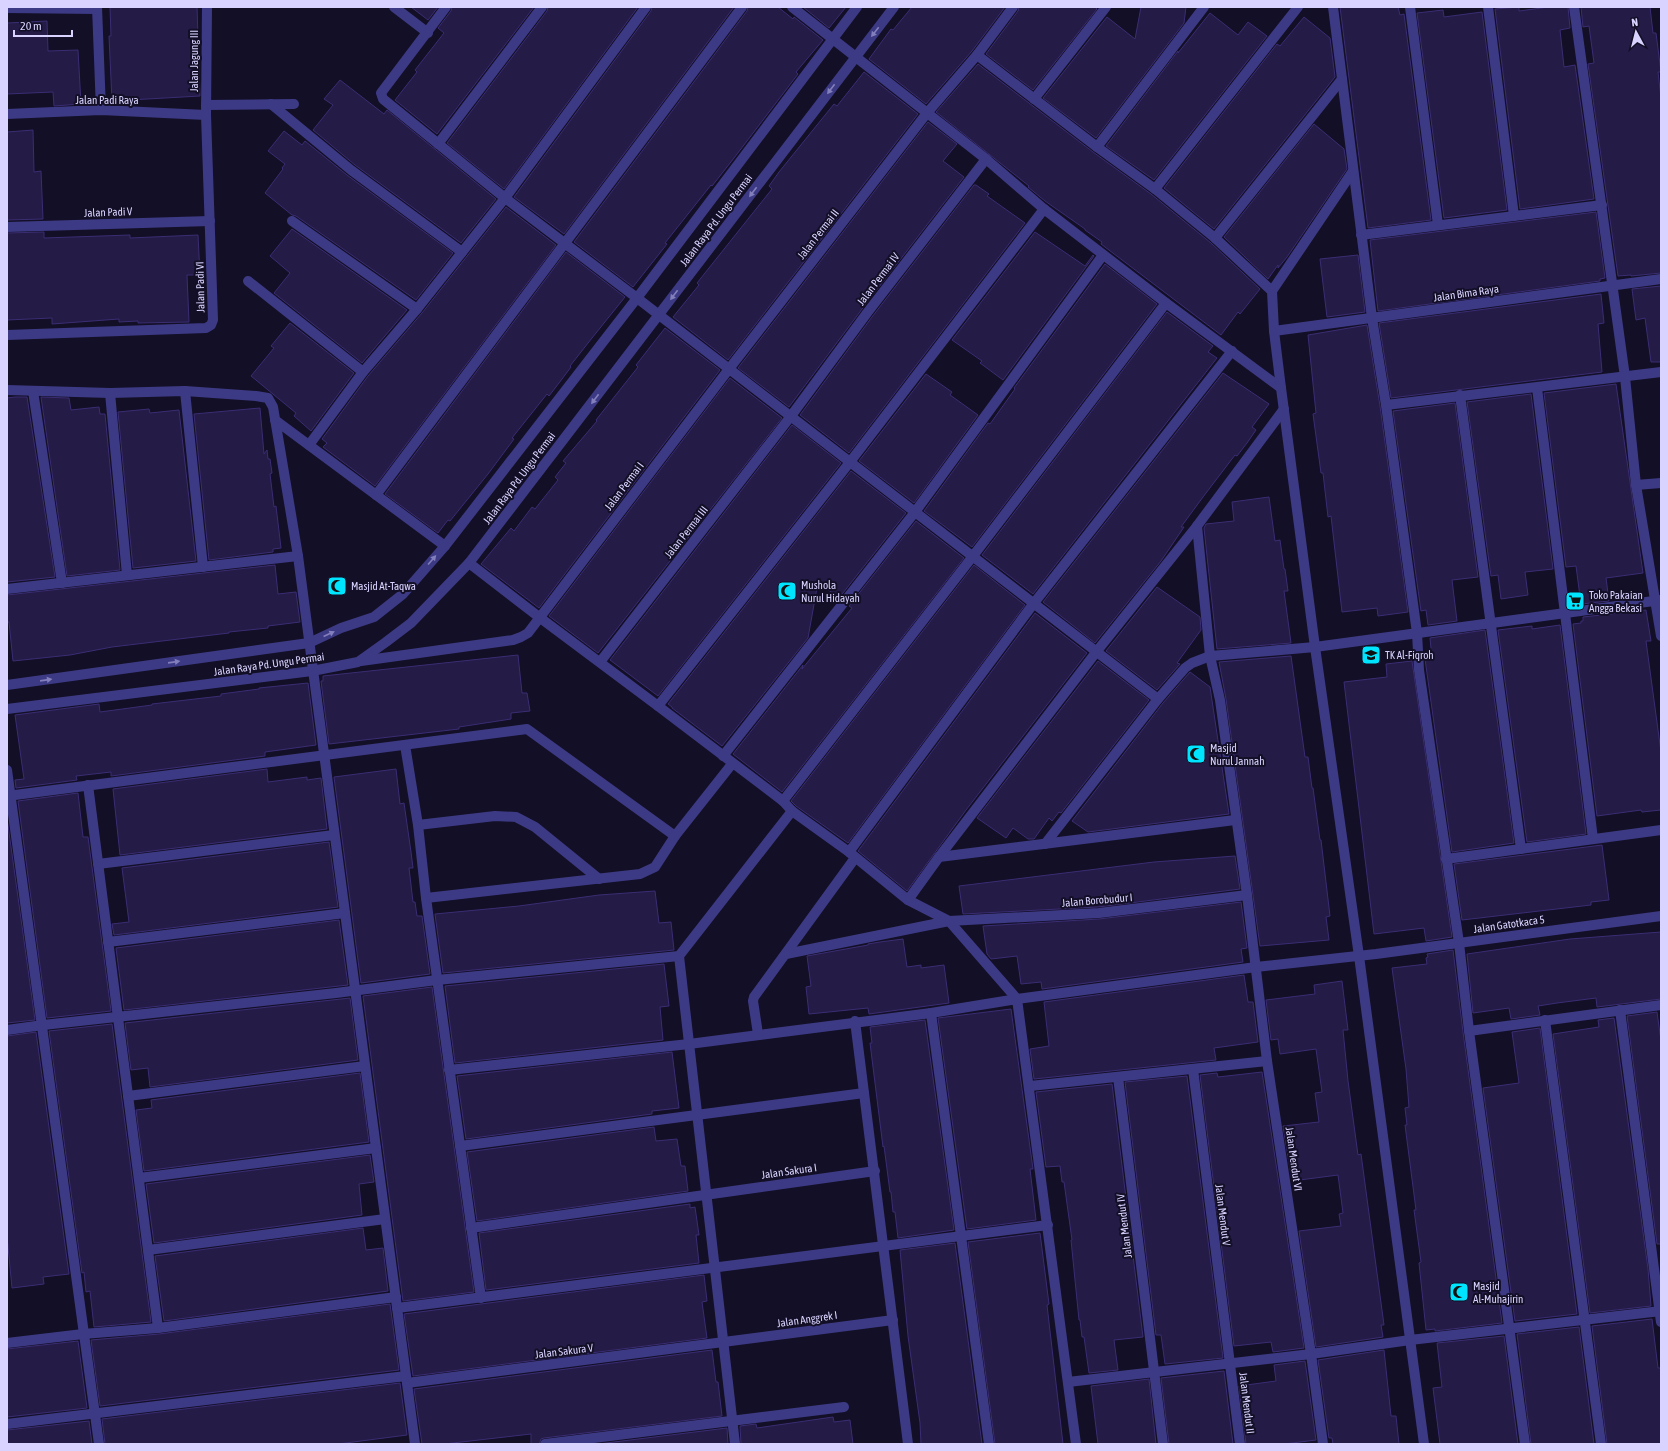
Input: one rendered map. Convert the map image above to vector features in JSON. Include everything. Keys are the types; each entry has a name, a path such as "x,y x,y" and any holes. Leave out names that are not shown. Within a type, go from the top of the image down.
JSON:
{"street":[{"name":"Jalan Jagung III","path":"206,7 206,110"},
{"path":"394,7 428,33"},
{"path":"446,7 381,96 383,99 505,198 1158,699"},
{"path":"438,144 542,7"},
{"path":"309,445 363,372 417,309 505,198 646,7"},
{"path":"376,495 564,242 742,7"},
{"path":"792,7 855,58 986,158 1044,209 1103,255 1281,388"},
{"name":"Jalan Raya Pd. Ungu Permai","path":"7,685 309,643 341,628 374,617 403,594 445,546 637,298 832,38 857,7"},
{"name":"Jalan Raya Pd. Ungu Permai","path":"7,709 312,671 358,662 411,623 469,563 894,7"},
{"name":"Jalan Permai II","path":"729,369 927,113 977,54 1013,7"},
{"path":"1034,99 1106,7"},
{"path":"1097,147 1204,7"},
{"path":"1155,189 1298,7"},
{"path":"1333,7 1372,318 1386,405 1417,633 1419,670 1459,943 1469,1031 1525,1444"},
{"path":"1410,7 1438,225"},
{"path":"1488,7 1514,216"},
{"path":"1574,7 1625,377 1636,485 1658,600 1661,636"},
{"path":"7,8 97,8 102,110"},
{"path":"977,54 1097,147 1155,189 1215,238 1272,291"},
{"path":"1215,238 1342,79"},
{"name":"Jalan Padi Raya","path":"7,114 102,110 206,110 271,104 294,104"},
{"path":"271,104 351,170 462,252"},
{"name":"Jalan Padi VI","path":"7,335 206,328 211,325 213,320 206,110"},
{"name":"Jalan Permai IV","path":"791,416 867,313 986,158"},
{"path":"1353,171 1272,291 1274,331 1315,646 1359,956 1424,1444"},
{"path":"1362,235 1602,205"},
{"path":"658,706 850,462 1044,209"},
{"name":"Jalan Padi V","path":"7,227 210,220"},
{"path":"292,221 417,309"},
{"path":"723,756 915,512 1103,255"},
{"name":"Jalan Bima Raya","path":"1274,331 1661,279"},
{"path":"248,281 363,372"},
{"path":"783,801 973,556 1166,303"},
{"path":"758,1034 753,1001 754,997 786,954 852,855 1034,603 1232,351"},
{"name":"Jalan Permai I","path":"358,662 513,640 528,633 729,369"},
{"path":"1386,405 1661,372"},
{"path":"1537,388 1593,839"},
{"path":"7,390 110,393 185,391 268,398 273,407 298,556 415,1444"},
{"path":"33,391 62,582"},
{"path":"185,391 203,567"},
{"path":"110,393 127,576"},
{"path":"1460,395 1492,623 1521,849"},
{"path":"908,900 1096,651 1197,526 1284,409"},
{"name":"Jalan Permai III","path":"600,662 791,416"},
{"path":"275,420 445,546"},
{"path":"1636,485 1661,483"},
{"name":"Jalan Mendut VI","path":"1197,526 1210,656 1220,700 1235,820 1247,895 1267,1061 1311,1354 1322,1444"},
{"path":"7,589 298,556"},
{"path":"469,563 732,764 783,801 792,811 852,855 908,900 949,922 1017,999 1030,1086 1076,1444"},
{"path":"1045,844 1158,699 1185,668 1192,663 1210,656 1315,646 1658,600"},
{"path":"9,796 323,754 527,729 675,836"},
{"path":"405,745 418,825 426,898 481,1298"},
{"path":"426,898 599,879 640,874 649,871 655,867 675,836 732,764"},
{"path":"7,770 9,796 99,1444"},
{"path":"88,785 158,1328"},
{"path":"735,1444 679,956 792,811"},
{"path":"418,825 495,816 516,817 535,827 599,879"},
{"path":"939,857 1235,820"},
{"path":"1446,859 1661,830"},
{"path":"98,864 334,835"},
{"name":"Jalan Borobudur I","path":"786,954 949,922 1099,914 1247,895"},
{"path":"108,942 344,913"},
{"name":"Jalan Gatotkaca 5","path":"449,1070 689,1044 855,1021 931,1013 1017,999 1256,967 1359,956 1661,916"},
{"path":"7,1030 437,980 679,956"},
{"path":"1469,1031 1661,1005"},
{"path":"1620,1010 1661,1322"},
{"path":"931,1013 989,1444"},
{"path":"1545,1020 1586,1320 1601,1444"},
{"path":"855,1021 908,1444"},
{"path":"1030,1086 1267,1061"},
{"path":"128,1096 365,1066"},
{"name":"Jalan Mendut V","path":"1193,1069 1230,1364"},
{"name":"Jalan Mendut IV","path":"1118,1077 1163,1444"},
{"path":"460,1146 864,1093"},
{"path":"139,1178 376,1148"},
{"name":"Jalan Sakura I","path":"472,1228 875,1171"},
{"path":"148,1250 385,1219"},
{"path":"397,1308 1048,1225"},
{"path":"7,1344 83,1334 158,1328 396,1297"},
{"path":"1068,1382 1230,1364 1410,1340 1660,1311"},
{"name":"Jalan Anggrek I","path":"724,1342 893,1320"},
{"name":"Jalan Sakura V","path":"7,1424 94,1412 407,1380 724,1342"},
{"name":"Jalan Mendut II","path":"1230,1364 1240,1444"},
{"path":"546,1444 844,1407"}],"building":[{"path":"110,7 197,7 200,96 112,101 109,36 111,36"},
{"path":"411,7 438,7 428,20"},
{"path":"452,7 534,7 437,134 395,100 417,72 415,70 444,33 438,28 451,11"},
{"path":"548,7 638,7 504,189 447,143 547,11"},
{"path":"652,7 734,7 564,234 514,197 651,11"},
{"path":"748,7 778,7 793,19 794,17 823,40 796,72 798,74 712,186 711,185 665,243 667,244 633,287 574,242 747,11"},
{"path":"803,7 846,7 829,28"},
{"path":"912,7 1005,7 972,51 926,104 869,59 891,29 893,30"},
{"path":"1019,7 1095,7 1097,9 1033,90 986,54 1018,11"},
{"path":"1141,7 1186,7 1184,23 1096,138 1043,98 1107,17 1135,39"},
{"path":"1340,7 1398,7 1400,15 1404,14 1431,220 1368,228"},
{"path":"1519,7 1519,11 1549,7 1568,7 1570,28 1560,30 1564,67 1575,65 1594,199 1520,209 1495,9"},
{"path":"1581,7 1650,7 1653,33 1656,33 1661,72 1658,72 1661,98 1661,273 1618,276 1588,64 1594,63 1589,26 1583,27"},
{"path":"1443,10 1444,17 1482,12 1507,210 1444,218 1417,13"},
{"path":"1210,13 1238,35 1248,22 1267,36 1154,180 1106,146 1178,51 1178,53"},
{"path":"1304,17 1330,38 1335,77 1214,229 1164,188 1277,44 1280,46"},
{"path":"47,21 48,51 78,50 81,104 54,106 53,92 7,94 7,23"},
{"path":"978,64 1093,152 1151,194 1211,243 1260,289 1240,314 1238,312 1221,335 1101,244 1102,242 1085,229 1045,201 1028,187 1029,186 936,112"},
{"path":"864,72 918,114 728,360 673,317 699,285 697,283 772,189 769,186 779,172 834,104 837,106"},
{"path":"340,80 384,114 387,110 496,199 461,243 355,165 313,130 333,105 324,99"},
{"path":"928,122 957,144 943,161 964,177 862,309 789,407 738,368"},
{"path":"1314,124 1344,149 1347,169 1287,257 1278,268 1278,265 1268,279 1224,237"},
{"path":"33,130 34,172 41,171 43,219 7,220 7,132"},
{"path":"284,131 302,145 305,141 347,175 453,253 416,300 296,216 292,215 265,193 285,164 268,151"},
{"path":"974,185 989,194 987,196 1025,223 849,453 800,415 872,317"},
{"path":"506,207 556,245 375,486 323,447 327,443 322,439 368,376 422,313"},
{"path":"1596,212 1605,278 1600,279 1600,281 1378,311 1370,240"},
{"path":"292,229 407,310 362,363 274,293 290,273 270,256"},
{"path":"44,232 44,238 130,235 130,238 198,235 200,275 187,275 189,322 138,323 138,321 119,322 119,319 52,324 52,318 7,320 7,233"},
{"path":"1035,232 1085,266 1093,255 1094,256 1003,380 980,363 982,361 952,340"},
{"path":"566,252 625,297 570,366 571,367 549,396 547,394 512,438 514,439 488,474 450,521 448,520 438,533 385,494"},
{"path":"1358,255 1365,312 1327,317 1320,259"},
{"path":"1105,264 1157,304 972,547 924,511 988,423 990,424 1015,389 1014,388"},
{"path":"1661,286 1661,362 1651,362 1645,318 1636,320 1632,289"},
{"path":"1601,294 1604,323 1598,324 1602,372 1391,398 1379,323"},
{"path":"1167,312 1213,346 1208,352 1217,358 1033,594 982,555"},
{"path":"290,323 354,373 311,431 294,416 296,413 251,376 274,348 271,346"},
{"path":"1367,325 1380,406 1408,612 1378,616 1377,608 1342,612 1331,516 1328,517 1323,473 1321,473 1313,414 1316,413 1308,335"},
{"path":"665,328 720,370 539,608 481,564 511,528 514,531 532,507 535,509 558,480 555,477 566,463 563,461 597,421 596,420 638,367 636,365"},
{"path":"1223,373 1269,404 1252,427 1256,430 1247,443 1237,456 1235,455 1181,527 1184,527 1161,561 1095,643 1043,602"},
{"path":"926,374 952,392 950,395 978,415 914,503 859,461"},
{"path":"730,378 782,418 598,653 549,616"},
{"path":"1616,384 1643,573 1606,578 1609,601 1581,604 1576,566 1566,567 1544,393"},
{"path":"1531,394 1553,569 1525,572 1528,595 1501,599 1498,575 1491,576 1467,402"},
{"path":"27,397 55,577 7,582 7,398"},
{"path":"41,397 69,398 71,410 99,407 100,414 105,414 120,570 67,576"},
{"path":"1455,403 1478,577 1452,580 1457,621 1428,625 1426,610 1421,611 1393,411"},
{"path":"260,408 264,454 267,450 268,459 270,459 272,473 270,474 274,507 276,506 281,548 273,549 273,552 209,560 194,414"},
{"path":"149,409 150,413 179,410 196,561 133,568 118,412"},
{"path":"792,425 841,463 658,696 610,660"},
{"path":"851,471 906,513 839,598 818,582 808,638 722,746 668,704"},
{"path":"1269,497 1275,541 1280,540 1285,569 1288,591 1284,591 1291,643 1217,649 1204,528 1206,524 1234,521 1232,502"},
{"path":"916,521 964,558 782,792 733,754 803,665 802,669 852,608 849,606"},
{"path":"275,565 278,594 296,592 300,622 268,626 268,628 112,647 70,655 13,661 9,622 7,622 7,595"},
{"path":"974,565 1025,605 848,843 791,801"},
{"path":"1157,587 1200,617 1201,630 1177,663 1180,664 1157,690 1106,651"},
{"path":"1646,610 1651,641 1646,641 1661,752 1661,810 1642,812 1641,810 1597,816 1573,624 1581,623 1581,621 1583,621 1583,617"},
{"path":"1035,613 1087,653 966,810 907,891 858,851"},
{"path":"1560,625 1586,834 1527,842 1498,630 1532,626 1532,629"},
{"path":"1485,630 1514,843 1452,852 1425,659 1432,659 1430,638"},
{"path":"518,655 522,693 527,693 530,711 511,713 511,719 459,727 459,729 329,744 321,681 323,681 323,676"},
{"path":"1291,656 1305,757 1308,757 1321,840 1330,916 1326,917 1329,940 1260,946 1226,699 1219,662"},
{"path":"1098,661 1149,700 1061,813 1059,812 1052,821 1049,818 1034,839 1028,839 1013,828 1006,838 977,818"},
{"path":"1412,661 1452,937 1426,941 1424,928 1374,934 1344,682 1387,677 1386,664"},
{"path":"1190,672 1210,687 1229,814 1088,832 1072,821 1163,703"},
{"path":"308,683 316,745 265,752 265,756 111,776 111,772 76,776 77,780 16,788 15,780 24,779 15,715 99,704 100,712 221,696 221,694 259,688"},
{"path":"267,769 268,782 307,777 307,780 321,778 327,829 120,855 113,789"},
{"path":"396,769 400,804 404,803 411,852 413,868 409,868 413,902 415,902 417,916 422,916 430,974 361,983 334,777"},
{"path":"78,793 83,837 88,837 111,1011 47,1018 18,801"},
{"path":"7,818 35,1020 7,1023"},
{"path":"329,842 338,907 114,935 112,924 129,922 122,868"},
{"path":"1602,845 1609,900 1591,902 1591,905 1462,920 1454,864"},
{"path":"1235,856 1240,889 1098,907 963,914 959,886 1154,862"},
{"path":"655,891 659,923 671,922 674,950 443,973 435,914 519,906 599,895"},
{"path":"1241,902 1247,948 1241,949 1243,962 1042,989 1041,982 1021,984 1017,956 991,959 987,954 983,926 1099,919"},
{"path":"339,920 348,985 124,1010 116,948"},
{"path":"1661,932 1661,999 1597,1007 1596,998 1557,1003 1538,1006 1540,1015 1511,1019 1509,1008 1473,1013 1467,954 1570,939"},
{"path":"903,939 907,967 921,965 921,968 944,965 949,1003 869,1014 868,1008 809,1014 806,987 811,986 807,956"},
{"path":"1453,950 1502,1323 1435,1331 1435,1329 1426,1330 1419,1263 1421,1262 1414,1210 1416,1210 1405,1125 1407,1125 1405,1108 1409,1107 1406,1069 1392,968 1427,964 1427,954"},
{"path":"664,964 669,1006 660,1007 663,1040 455,1063 445,986"},
{"path":"1244,975 1248,1002 1253,1002 1258,1042 1214,1048 1216,1060 1034,1079 1030,1049 1049,1046 1044,1002"},
{"path":"1342,981 1348,1030 1343,1030 1348,1081 1358,1155 1361,1154 1384,1325 1381,1325 1383,1337 1316,1347 1299,1231 1341,1226 1339,1214 1343,1213 1338,1175 1292,1181 1283,1126 1319,1122 1315,1093 1322,1092 1316,1049 1280,1054 1278,1039 1271,1040 1266,1000 1315,994 1314,985"},
{"path":"432,987 474,1292 403,1301 363,996"},
{"path":"350,998 358,1060 150,1087 148,1068 131,1070 125,1023"},
{"path":"1011,1009 1033,1169 1030,1169 1036,1220 967,1229 938,1018"},
{"path":"1657,1012 1661,1041 1661,1244 1657,1244 1627,1016"},
{"path":"1614,1018 1648,1269 1651,1306 1590,1313 1553,1034 1599,1027 1598,1020"},
{"path":"925,1020 954,1230 898,1238 884,1146 883,1147 870,1043 872,1043 870,1027"},
{"path":"112,1024 151,1322 94,1327 90,1291 86,1292 84,1272 82,1273 49,1031"},
{"path":"1540,1028 1577,1314 1515,1321 1483,1088 1519,1083 1512,1032"},
{"path":"36,1032 69,1274 43,1277 44,1284 12,1288 7,1236 7,1036"},
{"path":"672,1052 679,1108 652,1111 652,1114 466,1139 457,1076"},
{"path":"1262,1072 1304,1348 1273,1352 1271,1342 1234,1346 1200,1075 1217,1073 1218,1077"},
{"path":"360,1073 369,1142 144,1171 136,1110 152,1108 151,1100"},
{"path":"1187,1076 1223,1358 1165,1364 1161,1335 1156,1335 1125,1082"},
{"path":"1112,1084 1143,1337 1114,1340 1118,1370 1089,1373 1084,1337 1082,1337 1079,1320 1072,1240 1064,1182 1062,1182 1060,1166 1046,1167 1036,1092"},
{"path":"654,1127 656,1141 677,1139 681,1166 685,1166 688,1191 477,1221 467,1152"},
{"path":"370,1155 374,1182 359,1184 362,1215 154,1243 146,1184"},
{"path":"690,1204 690,1208 695,1207 699,1235 696,1235 699,1263 486,1290 479,1233"},
{"path":"363,1228 366,1250 383,1248 388,1291 164,1321 155,1256"},
{"path":"1040,1233 1049,1304 1047,1305 1063,1444 995,1444 968,1242"},
{"path":"955,1243 982,1444 921,1444 920,1423 908,1336 900,1250"},
{"path":"704,1275 707,1301 702,1302 707,1338 413,1376 404,1314"},
{"path":"390,1304 399,1370 100,1406 91,1340 159,1334"},
{"path":"1652,1319 1658,1368 1661,1368 1661,1444 1607,1444 1592,1326"},
{"path":"1579,1327 1594,1444 1531,1444 1517,1334"},
{"path":"1504,1336 1518,1444 1440,1444 1433,1388 1442,1387 1437,1343"},
{"path":"78,1341 87,1408 7,1417 7,1349"},
{"path":"712,1350 722,1416 544,1438 541,1439 539,1444 531,1444 531,1434 444,1444 422,1444 414,1389"},
{"path":"1384,1350 1391,1416 1396,1416 1399,1444 1333,1444 1332,1438 1329,1438 1318,1360"},
{"path":"1305,1361 1316,1440 1284,1444 1246,1444 1239,1386 1276,1381 1274,1365"},
{"path":"1224,1371 1233,1444 1169,1444 1161,1378"},
{"path":"1149,1379 1156,1444 1098,1444 1091,1386"},
{"path":"400,1383 407,1435 338,1444 105,1444 102,1419"},
{"path":"833,1417 834,1422 850,1420 853,1444 741,1444 740,1426 756,1424 757,1428"},
{"path":"89,1421 92,1444 7,1444 7,1430"},
{"path":"727,1428 728,1444 598,1444"}],"place":[{"name":"Masjid At-Taqwa","path":"337,586"},
{"name":"Mushola Nurul Hidayah","path":"787,591"},
{"name":"Toko Pakaian Angga Bekasi","path":"1575,601"},
{"name":"TK Al-Fiqroh","path":"1371,655"},
{"name":"Masjid Nurul Jannah","path":"1196,754"},
{"name":"Masjid Al-Muhajirin","path":"1459,1292"}]}
